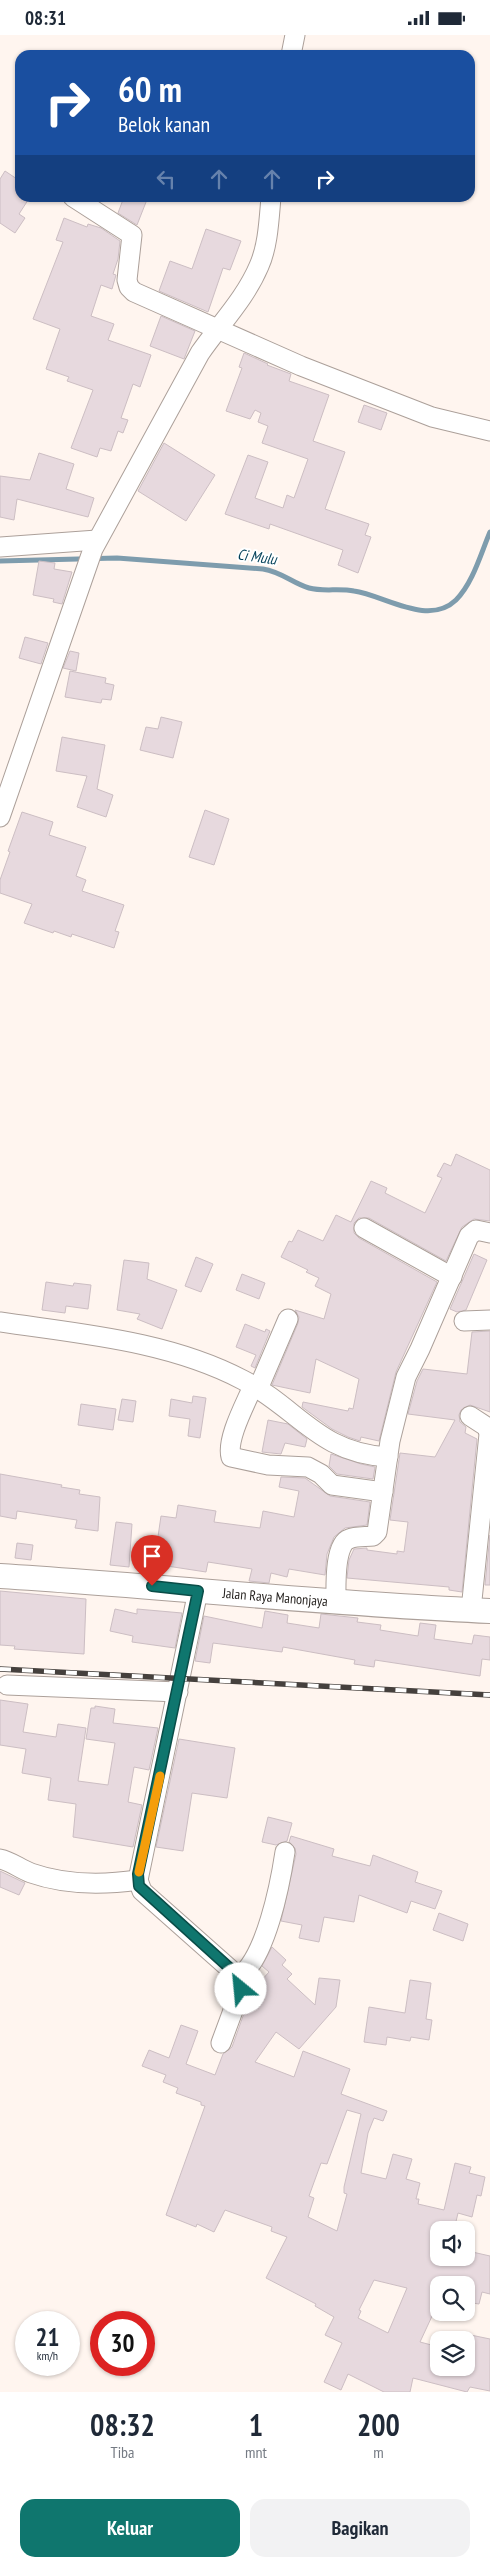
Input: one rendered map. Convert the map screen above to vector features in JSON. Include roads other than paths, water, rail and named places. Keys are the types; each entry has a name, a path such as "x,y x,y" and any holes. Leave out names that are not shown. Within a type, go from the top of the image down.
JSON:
{"main road":[{"name":"Jalan Raya Manonjaya","path":"0,1576 336,1602 481,1610"}],"street":[{"path":"292,50 295,35"},
{"path":"81,202 132,235 127,280 131,289 301,366 432,417 490,431"},
{"path":"0,817 87,573 95,545 192,368 217,329 228,319 259,267 264,251 270,202"},
{"path":"0,547 95,545"},
{"path":"364,1229 452,1277"},
{"path":"336,1602 338,1556 343,1543 352,1538 376,1534 388,1457 406,1377 469,1236 476,1230 490,1233"},
{"path":"288,1319 236,1428 230,1451 231,1457 268,1465 308,1467 321,1474 332,1485 383,1493"},
{"path":"464,1321 490,1320"},
{"path":"0,1322 114,1339 166,1351 215,1368 256,1387 335,1445 367,1455 388,1457"},
{"path":"470,1417 487,1427 489,1434 481,1610"},
{"path":"198,1591 138,1880 142,1891 239,1977 241,1989 221,2043"},
{"path":"8,1685 178,1692"},
{"path":"239,1977 249,1965 272,1915 285,1852"},
{"path":"0,1859 34,1874 74,1881 104,1884 138,1880"}],"waterway":[{"name":"Ci Mulu","path":"0,561 117,558 263,569 309,588 354,591 406,607 432,611 445,608 462,593 472,577 490,532"}],"railway":[{"path":"0,1669 490,1695"}]}
